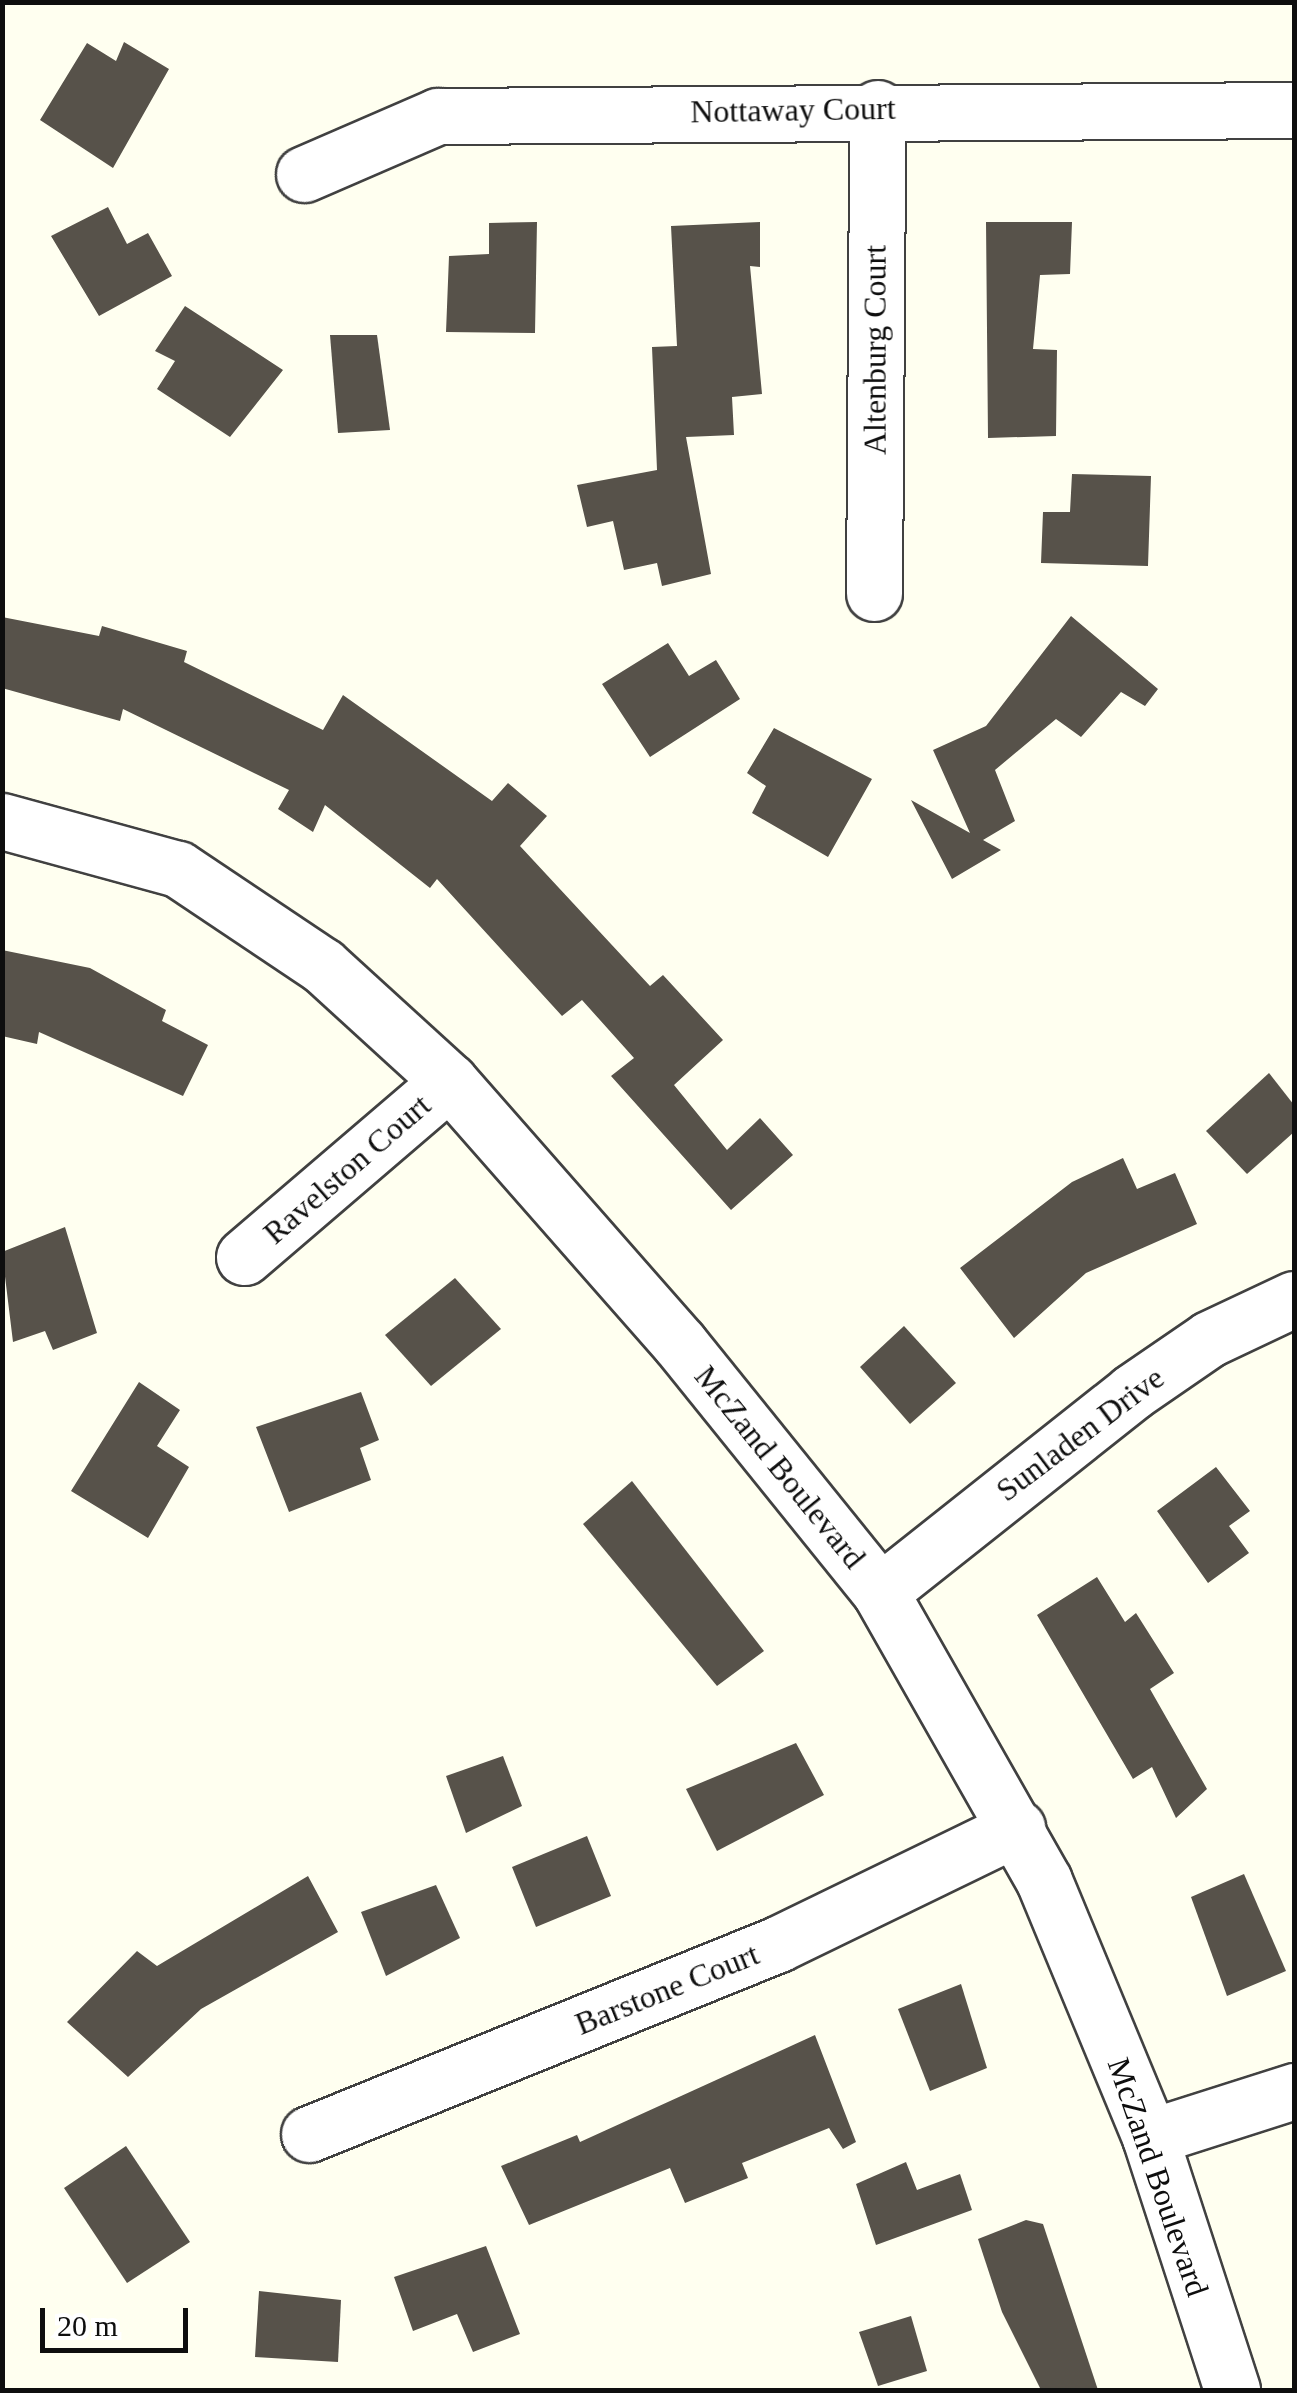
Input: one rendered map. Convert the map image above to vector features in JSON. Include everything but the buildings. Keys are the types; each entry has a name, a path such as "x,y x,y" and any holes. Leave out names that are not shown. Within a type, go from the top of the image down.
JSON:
{"street":[{"name":"Nottaway Court","path":"304,174 438,116 877,108 1294,110"},
{"name":"Altenburg Court","path":"874,592 877,108"},
{"name":"McZand Boulevard","path":"2,820 178,869 323,966 449,1081 880,1592 1017,1828 1150,2137 1232,2390"},
{"name":"Ravelston Court","path":"244,1257 449,1081"},
{"name":"Sunladen Drive","path":"880,1592 1132,1392 1209,1339 1294,1299"},
{"name":"Barstone Court","path":"309,2134 778,1944 1017,1828"},
{"path":"1150,2137 1294,2090"}]}
